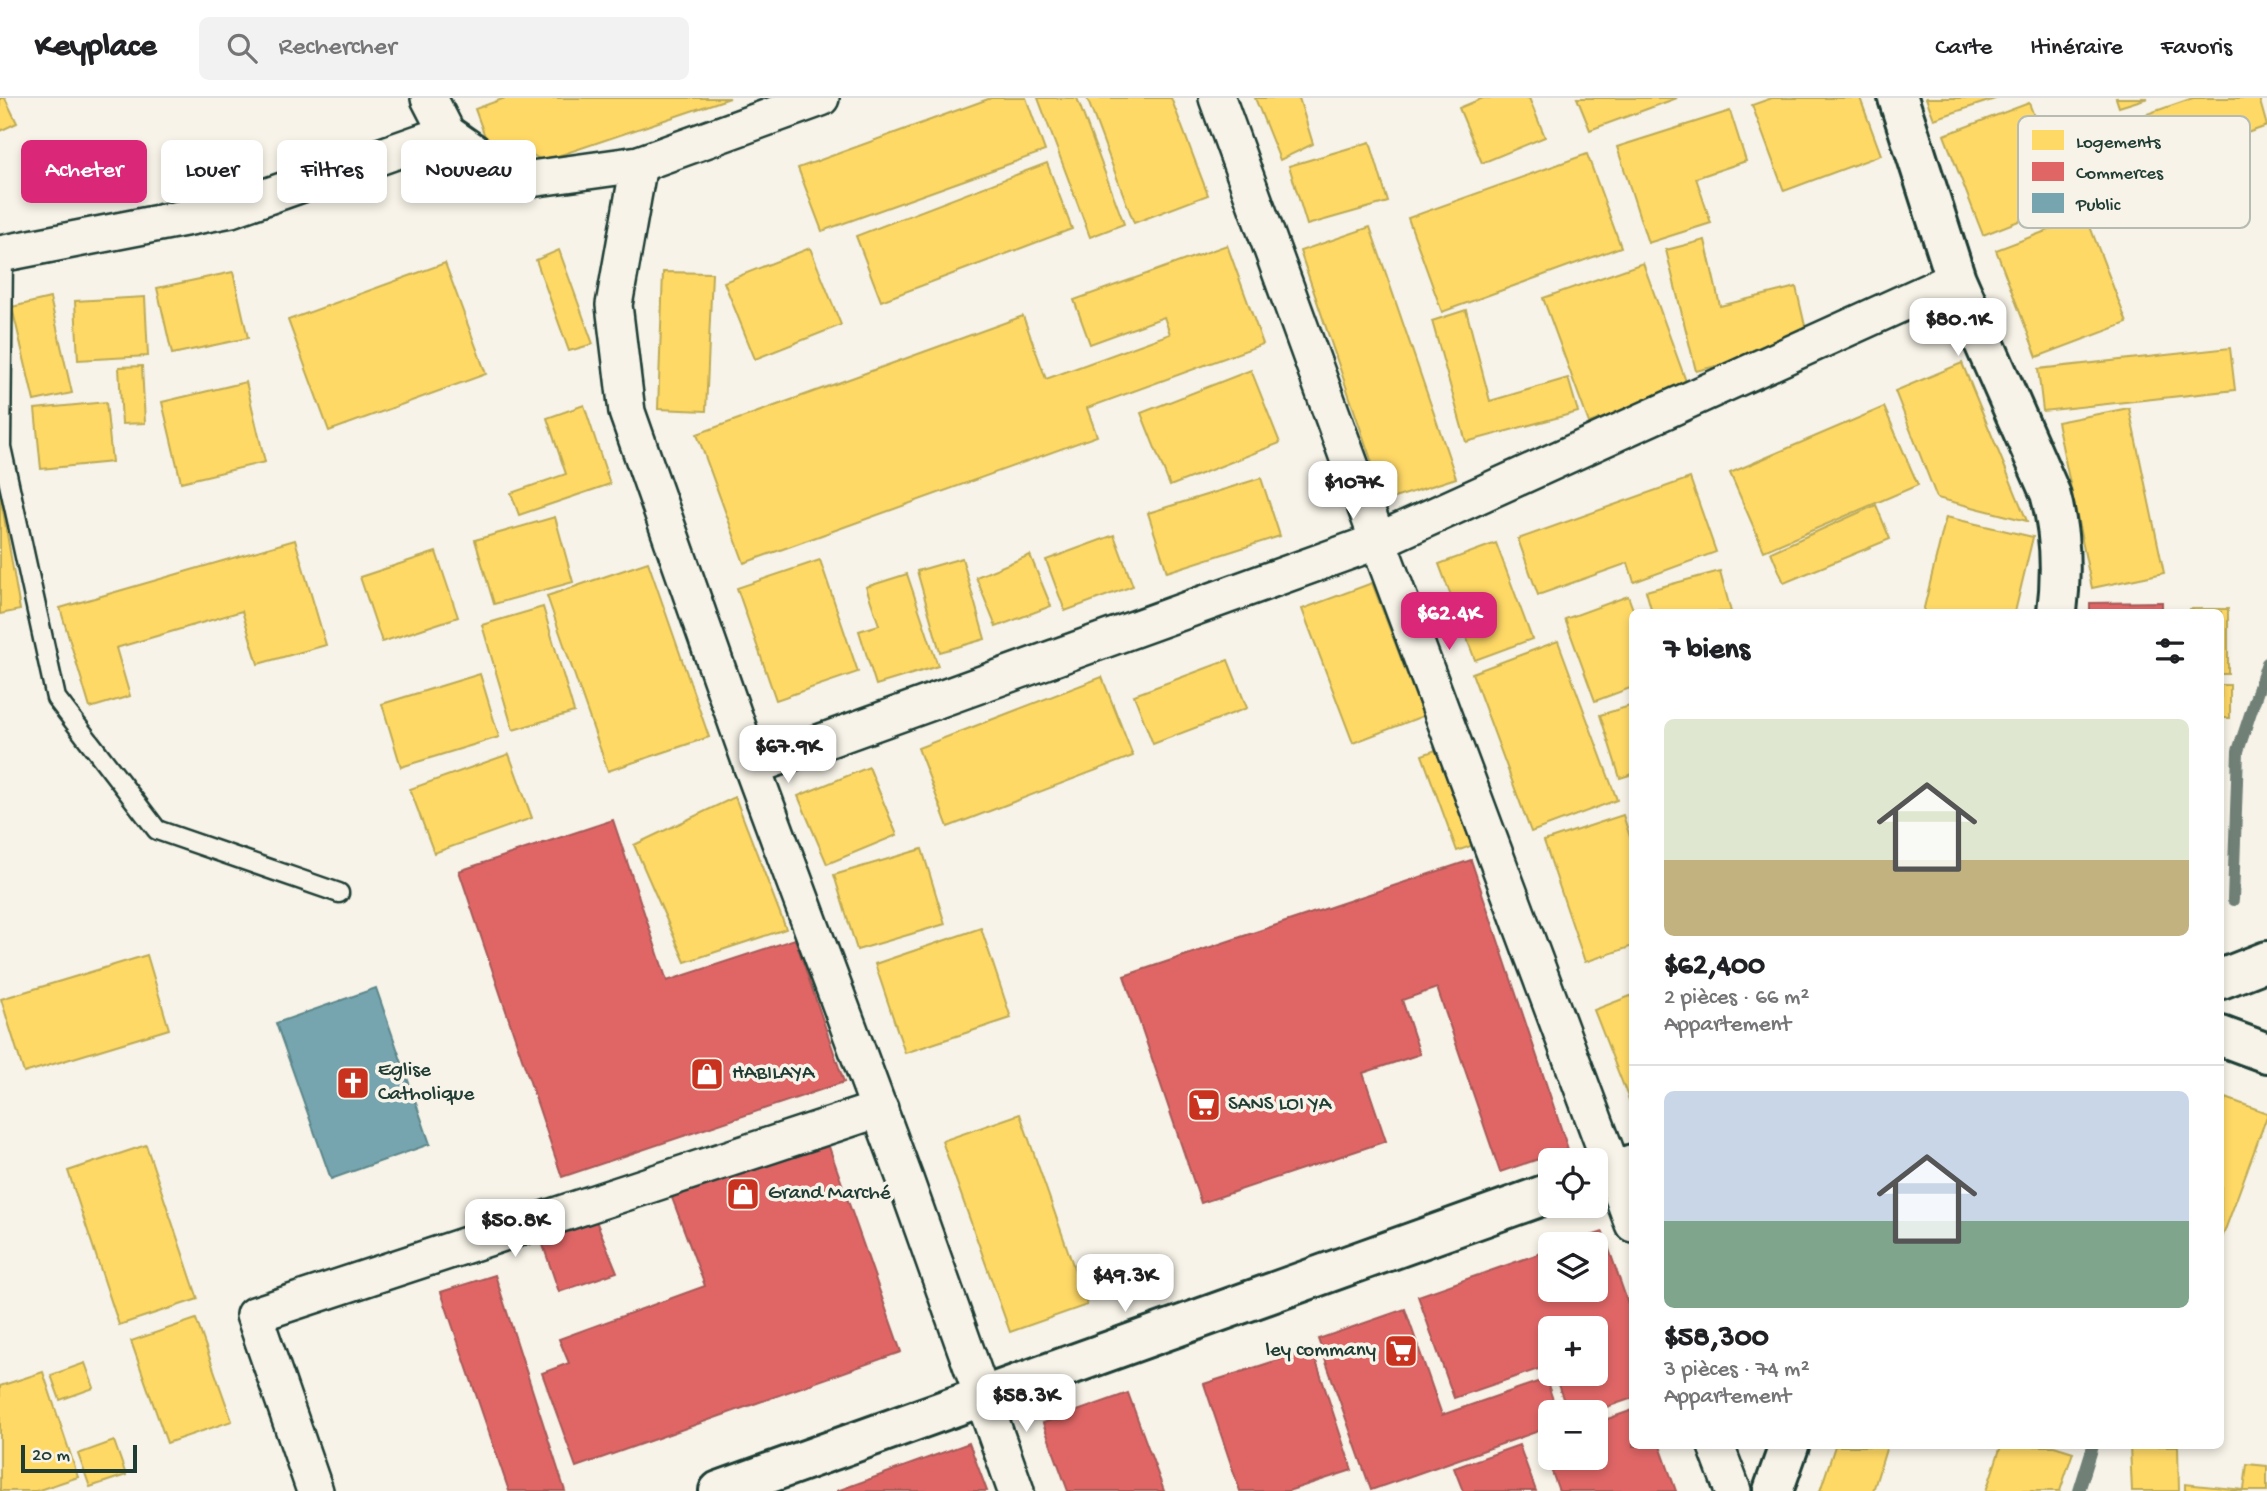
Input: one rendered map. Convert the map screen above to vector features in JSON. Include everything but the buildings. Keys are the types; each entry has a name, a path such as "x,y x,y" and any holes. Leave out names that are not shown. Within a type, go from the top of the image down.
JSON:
{"main road":[{"path":"1898,98 1956,279 2050,493 2059,525 2057,609"},
{"path":"2224,978 2267,961"},
{"path":"2224,1037 2267,1053"},
{"path":"719,1491 1538,1197"},
{"path":"1773,1491 1788,1449"}],"street":[{"path":"429,98 447,134 516,181 639,164 821,98"},
{"path":"1217,98 1378,541 1629,1213"},
{"path":"2,254 231,209 447,134"},
{"path":"639,164 614,305 627,412 752,767 880,1109 1016,1491"},
{"path":"752,767 1378,541 1956,279"},
{"path":"315,1491 254,1315 880,1109"},
{"path":"1717,1449 1733,1491"}],"lane":[{"path":"2,254 1,447 56,698 157,830 339,893"}],"waterway":[{"path":"2233,900 2238,751 2267,663"},
{"path":"2079,1491 2092,1449"}],"place":[{"name":"HABILAYA","path":"707,1074"},
{"name":"Eglise Catholique","path":"353,1083"},
{"name":"SANS LOI YA","path":"1204,1105"},
{"name":"Grand Marché","path":"743,1194"},
{"name":"ley commany","path":"1401,1351"}]}
